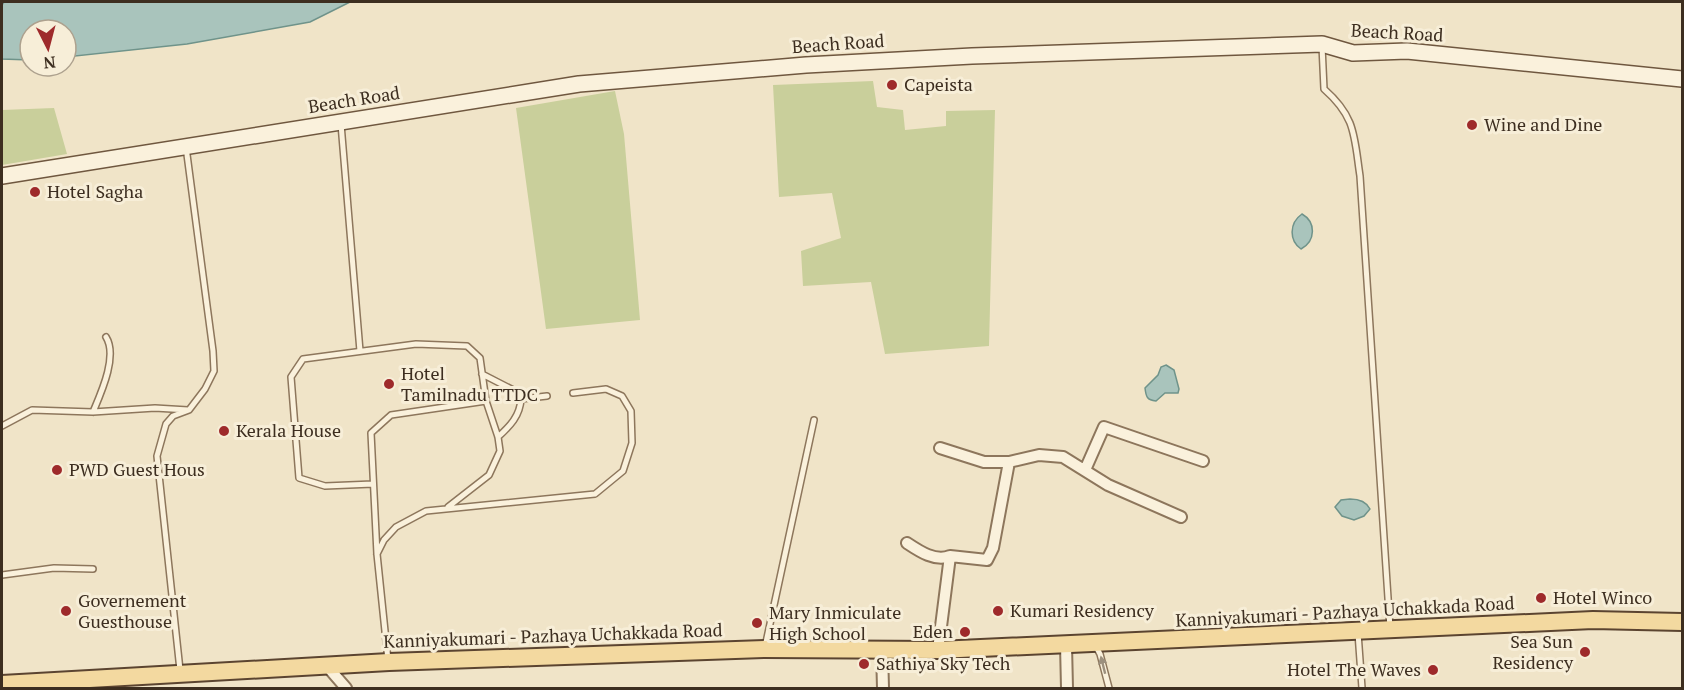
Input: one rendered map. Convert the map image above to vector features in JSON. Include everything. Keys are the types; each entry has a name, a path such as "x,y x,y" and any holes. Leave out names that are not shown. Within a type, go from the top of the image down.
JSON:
{"main road":[{"name":"Kanniyakumari - Pazhaya Uchakkada Road","path":"2,684 32,685 389,662 765,649 938,650 1593,620 1683,622"}],"street":[{"name":"Beach Road","path":"2,176 579,84 806,65 972,56 1322,44 1353,53 1407,51 1683,79"},
{"path":"1085,470 1104,427 1203,461"},
{"path":"940,448 984,462 1009,462 1039,455 1063,457 1108,484 1181,517"},
{"path":"906,543 923,554 944,558 950,556 987,560 993,548 1009,462"},
{"path":"938,650 950,556"},
{"path":"1066,645 1067,688"},
{"path":"882,650 884,688"},
{"path":"326,665 346,688"}],"lane":[{"path":"1322,44 1324,89 1341,104 1353,129 1360,176 1387,612 1390,629"},
{"path":"341,122 360,351"},
{"path":"180,674 157,456 166,424 173,416 189,410 205,389 214,371 186,146"},
{"path":"93,412 109,368 110,344 106,337"},
{"path":"373,484 326,486 300,478 291,377 303,359 416,344 467,346 480,358 486,401 498,437 500,451 489,475 448,507"},
{"path":"482,374 519,393 521,399 521,406 512,424 498,437"},
{"path":"377,554 384,540 396,527 426,511 595,494 623,471 632,443 631,411 622,396 606,389 573,393"},
{"path":"521,399 547,396"},
{"path":"389,662 377,554 371,433 391,415 486,401"},
{"path":"2,426 32,410 93,412 155,408 189,410"},
{"path":"765,649 814,420"},
{"path":"2,575 54,568 93,569"},
{"path":"1358,631 1362,688"},
{"path":"1094,643 1100,654 1109,688"}],"green space":[{"path":"873,81 877,107 903,110 905,130 946,126 946,111 995,110 989,346 885,354 871,282 803,286 801,251 841,238 832,193 779,197 773,85"},
{"path":"615,91 624,134 640,320 546,329 516,108"},
{"path":"54,108 67,154 2,165 2,110"}],"water":[{"path":"4,2 350,2 310,22 187,44 78,56 78,18 18,18 18,60 2,59 2,5"},
{"path":"1302,214 1307,217 1312,226 1312,237 1301,249 1294,241 1292,232 1295,222"},
{"path":"1166,365 1174,370 1178,393 1165,393 1156,401 1151,400 1145,388 1158,375 1161,367"},
{"path":"1341,500 1362,501 1370,509 1364,516 1354,520 1342,516 1335,507"}],"place":[{"name":"Capeista","path":"892,85"},
{"name":"Wine and Dine","path":"1472,125"},
{"name":"Hotel Sagha","path":"35,192"},
{"name":"Hotel Tamilnadu TTDC","path":"389,384"},
{"name":"Kerala House","path":"224,431"},
{"name":"PWD Guest Hous","path":"57,470"},
{"name":"Hotel Winco","path":"1541,598"},
{"name":"Governement Guesthouse","path":"66,611"},
{"name":"Kumari Residency","path":"998,611"},
{"name":"Mary Inmiculate High School","path":"757,623"},
{"name":"Eden","path":"965,632"},
{"name":"Sea Sun Residency","path":"1585,652"},
{"name":"Sathiya Sky Tech","path":"864,664"},
{"name":"Hotel The Waves","path":"1433,670"}]}
